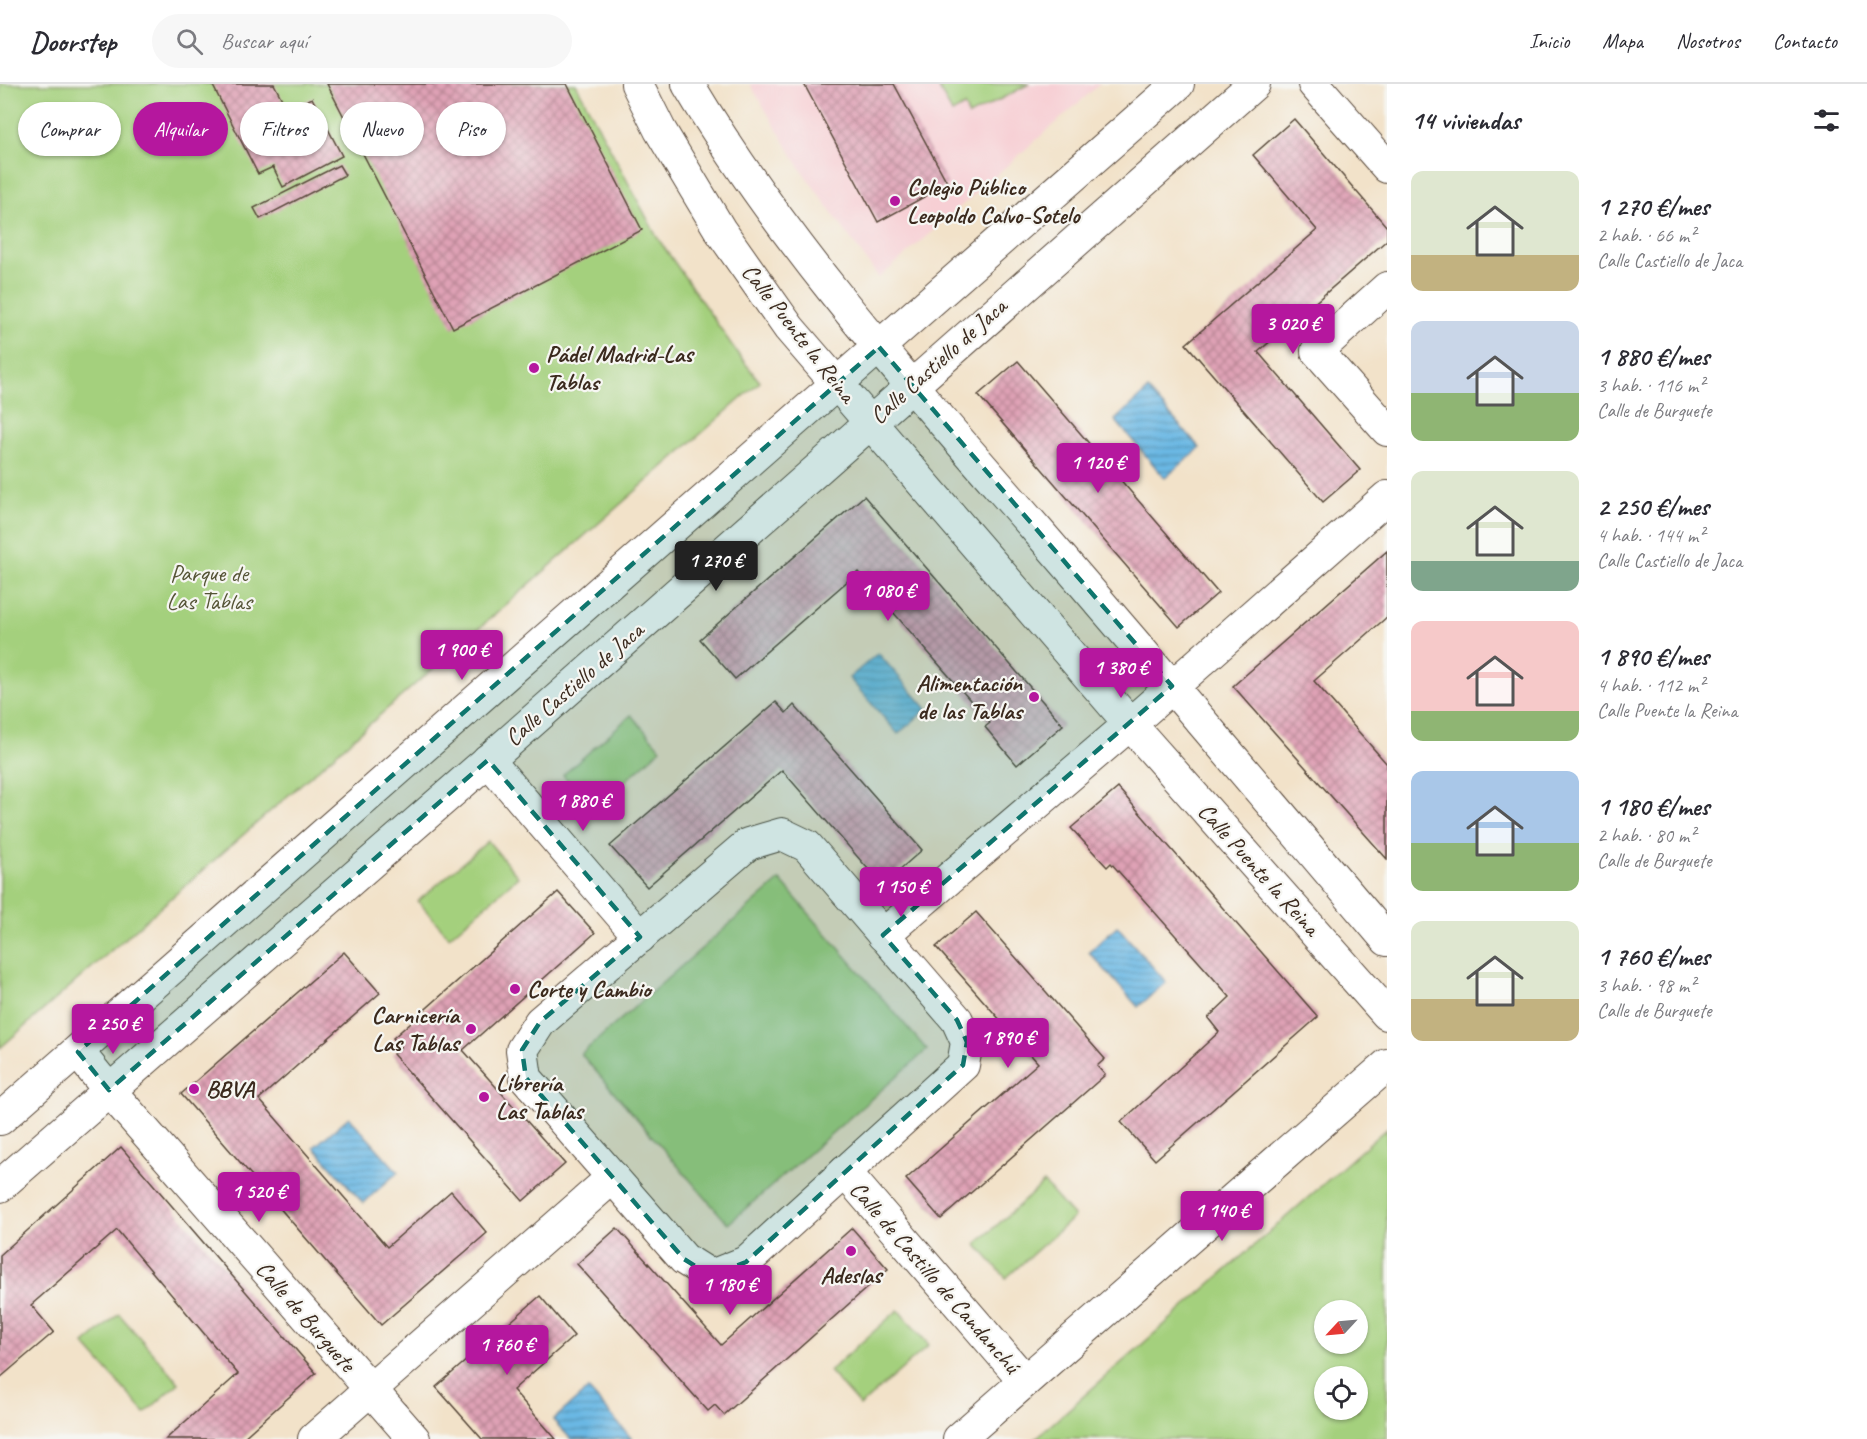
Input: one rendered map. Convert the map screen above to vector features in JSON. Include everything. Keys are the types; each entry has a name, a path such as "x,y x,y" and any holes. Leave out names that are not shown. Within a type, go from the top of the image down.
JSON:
{"street":[{"name":"Calle Puente la Reina","path":"637,84 660,130 720,230 789,328 1130,724 1387,1014"},
{"name":"Calle Puente la Reina","path":"688,84 730,153 834,295 1172,686 1387,940"},
{"name":"Calle Castiello de Jaca","path":"0,1119 1178,84"},
{"name":"Calle Castiello de Jaca","path":"0,1186 488,760 912,387 1009,297 1254,84"},
{"path":"1314,84 1387,166"},
{"path":"1387,288 1317,351 1387,430"},
{"path":"883,934 1130,724 1387,497"},
{"path":"488,760 640,937"},
{"path":"782,834 807,846 883,934 957,1020 967,1042 963,1065 746,1262 711,1276 684,1259 526,1078 522,1050 540,1022 748,844 782,834"},
{"name":"Calle de Burguete","path":"78,1052 414,1439"},
{"name":"Calle de Castillo de Candanchú","path":"959,1439 1387,1065"},
{"name":"Calle de Castillo de Candanchú","path":"845,1172 1025,1382"},
{"name":"Calle de Burguete","path":"370,1389 613,1178"},
{"path":"314,1439 370,1389"}],"highlighted area":[{"path":"879,347 1172,686 883,935 957,1020 967,1042 963,1065 746,1262 711,1276 684,1259 526,1078 522,1050 540,1022 640,937 488,760 109,1090 78,1052"}],"shaded area":[{"name":"Colegio Público Leopoldo Calvo-Sotelo","path":"750,84 1100,84 879,278 802,171"}],"green space":[{"name":"Parque de Las Tablas","path":"0,84 576,84 657,237 760,382 0,1048"},
{"path":"937,84 1029,84 969,116 964,106 952,113"},
{"path":"631,715 661,749 594,809 563,775"},
{"path":"488,841 518,877 449,937 418,901"},
{"path":"780,880 927,1050 728,1224 581,1054"},
{"path":"1387,1128 1387,1439 1035,1439"},
{"path":"1044,1183 1074,1217 1006,1278 976,1244"},
{"path":"898,1310 929,1345 860,1406 829,1371"},
{"path":"119,1314 179,1383 145,1413 84,1344"}],"water":[{"path":"1148,390 1200,448 1165,478 1115,420"},
{"path":"878,653 927,709 898,734 849,678"},
{"path":"1117,926 1166,982 1138,1007 1089,952"},
{"path":"349,1117 398,1172 363,1203 314,1147"},
{"path":"588,1389 632,1439 571,1439 553,1420"}],"building":[{"path":"212,84 274,84 283,102 240,102 240,139 228,115 228,102 221,102"},
{"path":"327,84 567,84 642,230 453,328 364,156 424,156 424,102 340,102 340,109"},
{"path":"804,84 894,84 948,184 878,222"},
{"path":"1294,119 1387,227 1387,240 1258,352 1360,470 1323,502 1186,344 1317,230 1253,155"},
{"path":"328,129 342,156 283,187 273,167 258,174 249,156 328,156"},
{"path":"339,165 345,175 260,219 254,208"},
{"path":"1018,361 1218,593 1179,627 978,395"},
{"path":"864,496 1063,725 1017,765 985,727 990,723 858,572 735,679 700,639"},
{"path":"1387,551 1387,617 1314,681 1387,764 1387,859 1233,686"},
{"path":"776,702 786,713 794,705 922,850 882,885 782,770 647,887 610,846"},
{"path":"1118,788 1318,1017 1155,1160 1121,1122 1219,1032 1208,1018 1230,997 1111,863 1107,867 1071,828"},
{"path":"558,892 595,933 463,1050 565,1164 523,1201 393,1054 401,1047 393,1038"},
{"path":"976,912 1105,1059 1097,1066 1105,1075 941,1219 906,1179 1038,1063 936,947"},
{"path":"344,952 380,993 259,1099 387,1247 451,1191 487,1233 381,1325 181,1094"},
{"path":"121,1147 316,1373 242,1439 166,1439 238,1374 117,1230 31,1305 54,1332 0,1378 0,1255"},
{"path":"617,1228 721,1345 852,1228 888,1269 724,1415 715,1405 708,1411 577,1264"},
{"path":"540,1296 574,1336 513,1390 556,1439 482,1439 436,1387"}],"place":[{"name":"Colegio Público Leopoldo Calvo-Sotelo","path":"895,201"},
{"name":"Pádel Madrid-Las Tablas","path":"534,368"},
{"name":"Alimentación de las Tablas","path":"1034,697"},
{"name":"Corte y Cambio","path":"515,989"},
{"name":"Carnicería Las Tablas","path":"471,1029"},
{"name":"BBVA","path":"194,1089"},
{"name":"Librería Las Tablas","path":"484,1097"},
{"name":"Adeslas","path":"851,1251"}]}
